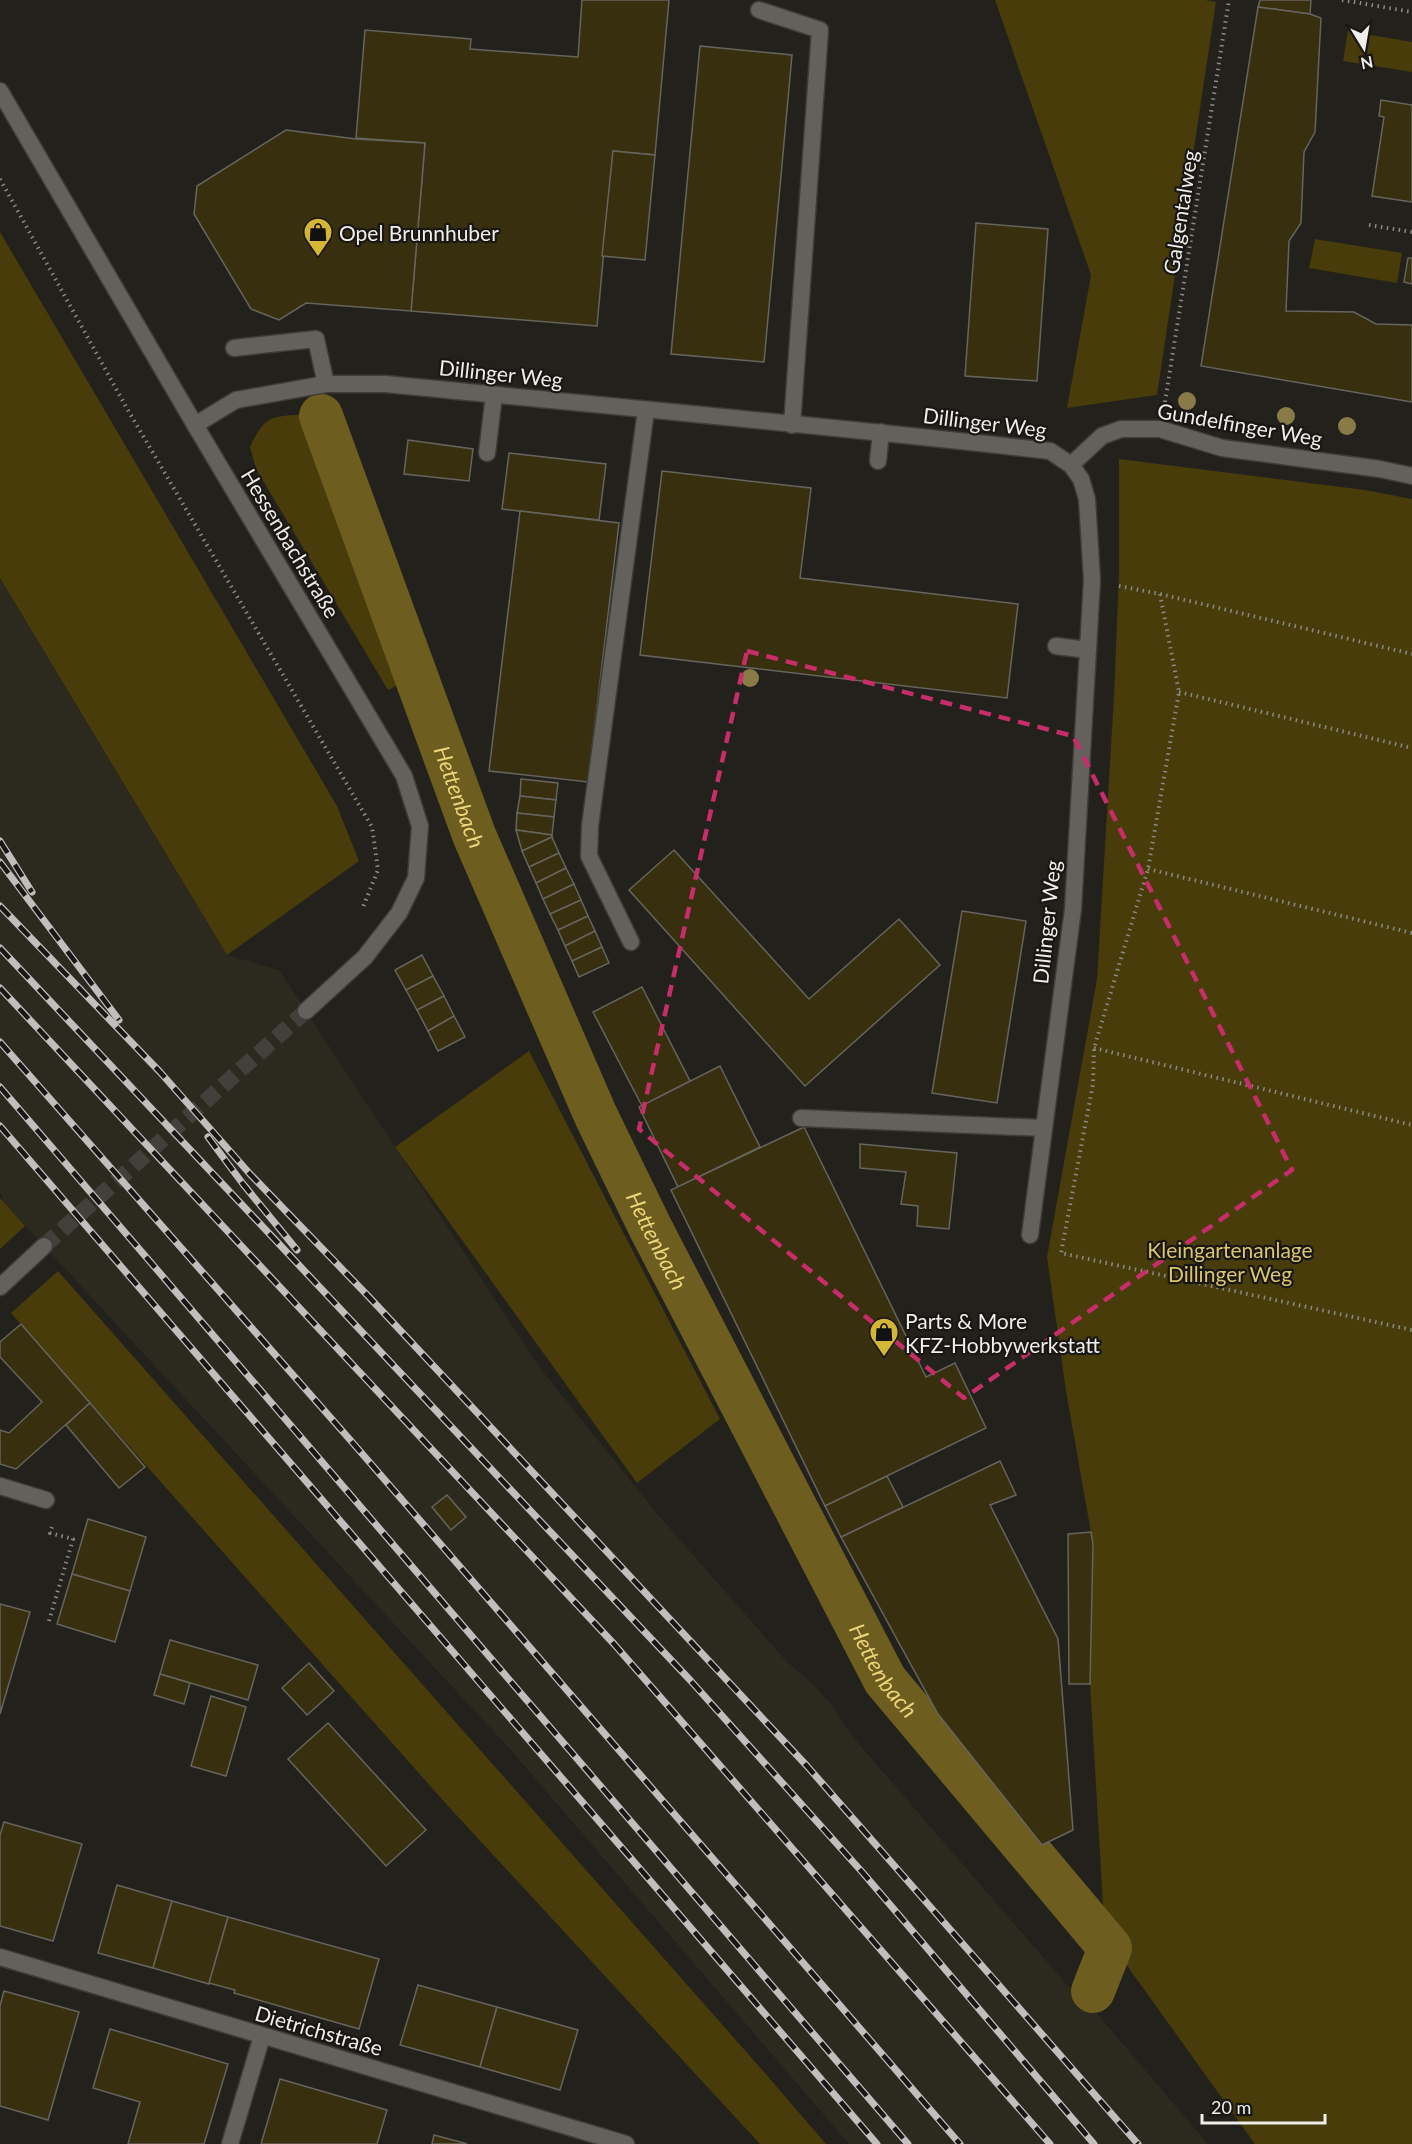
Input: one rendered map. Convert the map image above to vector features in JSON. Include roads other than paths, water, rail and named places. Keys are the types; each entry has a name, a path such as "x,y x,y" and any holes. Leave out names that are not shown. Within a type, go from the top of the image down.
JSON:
{"street":[{"path":"759,10 820,30 792,425"},
{"name":"Hessenbachstraße","path":"0,91 404,776 420,826 416,878 399,913 365,957 306,1011"},
{"path":"234,348 316,339 326,384"},
{"name":"Dillinger Weg","path":"195,425 236,400 326,384 386,384 881,432 1050,451 1071,465 1081,479 1087,499 1092,580 1073,909 1030,1235"},
{"path":"487,453 494,395"},
{"path":"632,942 589,856 590,826 646,410"},
{"name":"Gundelfinger Weg","path":"1071,465 1102,436 1121,429 1160,429 1222,448 1380,469 1412,476"},
{"path":"878,461 881,432"},
{"path":"1056,646 1088,650"},
{"path":"801,1118 1044,1128"},
{"path":"0,1287 44,1246"},
{"path":"0,1486 46,1500"},
{"name":"Dietrichstraße","path":"0,1957 626,2144"},
{"path":"230,2144 262,2036"}],"waterway":[{"name":"Hettenbach","path":"321,416 474,835 596,1116 651,1229 885,1680 1110,1948 1093,1991"}],"tunnel":[{"path":"44,1246 306,1011"}],"railway":[{"path":"0,841 32,892"},
{"path":"0,862 119,1020"},
{"path":"0,906 160,1072 250,1174 370,1298 807,1766 1138,2144"},
{"path":"0,948 690,1680 863,1873 1094,2144"},
{"path":"0,988 614,1644 1050,2144"},
{"path":"0,1042 352,1442 960,2144"},
{"path":"0,1087 908,2144"},
{"path":"0,1126 877,2144"},
{"path":"208,1137 297,1250"}],"place":[{"name":"Opel Brunnhuber","path":"318,258"},
{"name":"Parts & More KFZ-Hobbywerkstatt","path":"884,1358"}],"park label":[{"name":"Kleingartenanlage Dillinger Weg","path":"1230,1261"}]}
